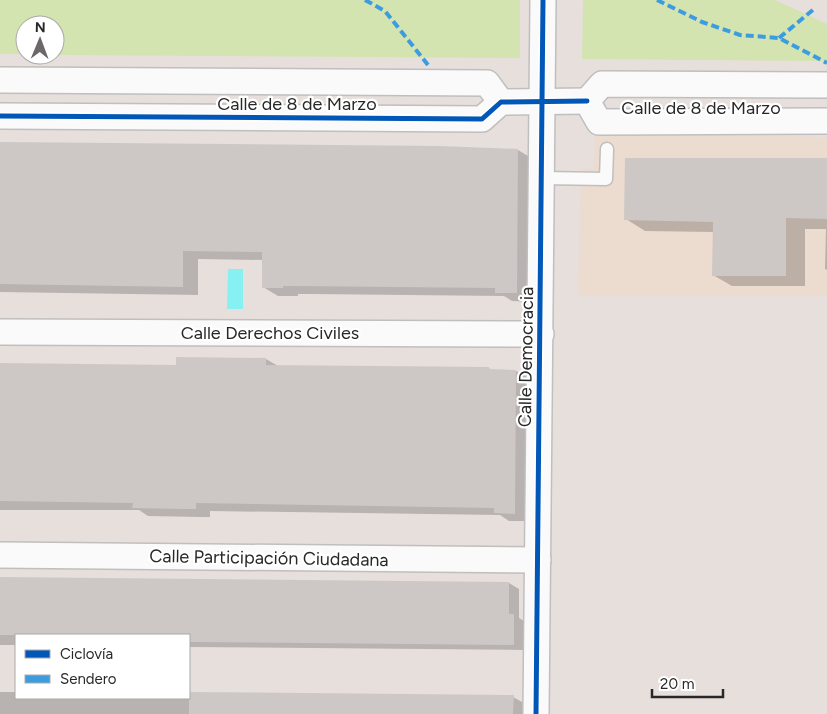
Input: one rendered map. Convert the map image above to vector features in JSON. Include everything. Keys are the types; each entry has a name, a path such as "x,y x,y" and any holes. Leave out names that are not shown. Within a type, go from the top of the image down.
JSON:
{"street":[{"name":"Calle Democracia","path":"536,714 543,0"},
{"name":"Calle de 8 de Marzo","path":"0,80 487,83 501,102 482,118 0,116"},
{"name":"Calle de 8 de Marzo","path":"827,85 602,84 587,101 600,122 827,121"},
{"path":"501,102 587,101"},
{"name":"Calle Derechos Civiles","path":"0,332 541,334"},
{"name":"Calle Participación Ciudadana","path":"0,555 538,560"}],"lane":[{"path":"542,178 606,179 606,149"}],"shaded area":[{"path":"595,133 827,137 827,296 578,296 581,169 594,169"}],"green space":[{"path":"0,0 520,0 520,58 65,55 65,15 15,15 15,54 0,54"},
{"path":"583,0 775,0 827,24 827,61 582,59"}],"water":[{"path":"228,269 243,269 243,309 227,309"}],"building":[{"path":"0,142 440,146 518,149 517,293 495,293 495,288 283,286 283,288 262,288 262,252 183,251 183,287 0,284"},
{"path":"625,158 827,158 827,219 786,218 786,276 712,276 713,222 624,220"},
{"path":"176,357 266,358 266,365 489,367 489,369 516,370 515,514 494,513 494,508 196,503 196,509 185,509 132,508 133,503 0,501 0,363 176,365"},
{"path":"0,577 509,582 509,614 514,614 514,645 190,642 190,634 0,635"},
{"path":"190,692 514,695 513,714 189,714"}],"marked path":[{"path":"365,0 385,11 428,65"},
{"path":"657,0 702,22 740,35 779,38 827,63"},
{"path":"779,38 814,9"}],"cycle path":[{"path":"536,714 543,0"},
{"path":"0,116 482,119 501,102 587,101"}]}
